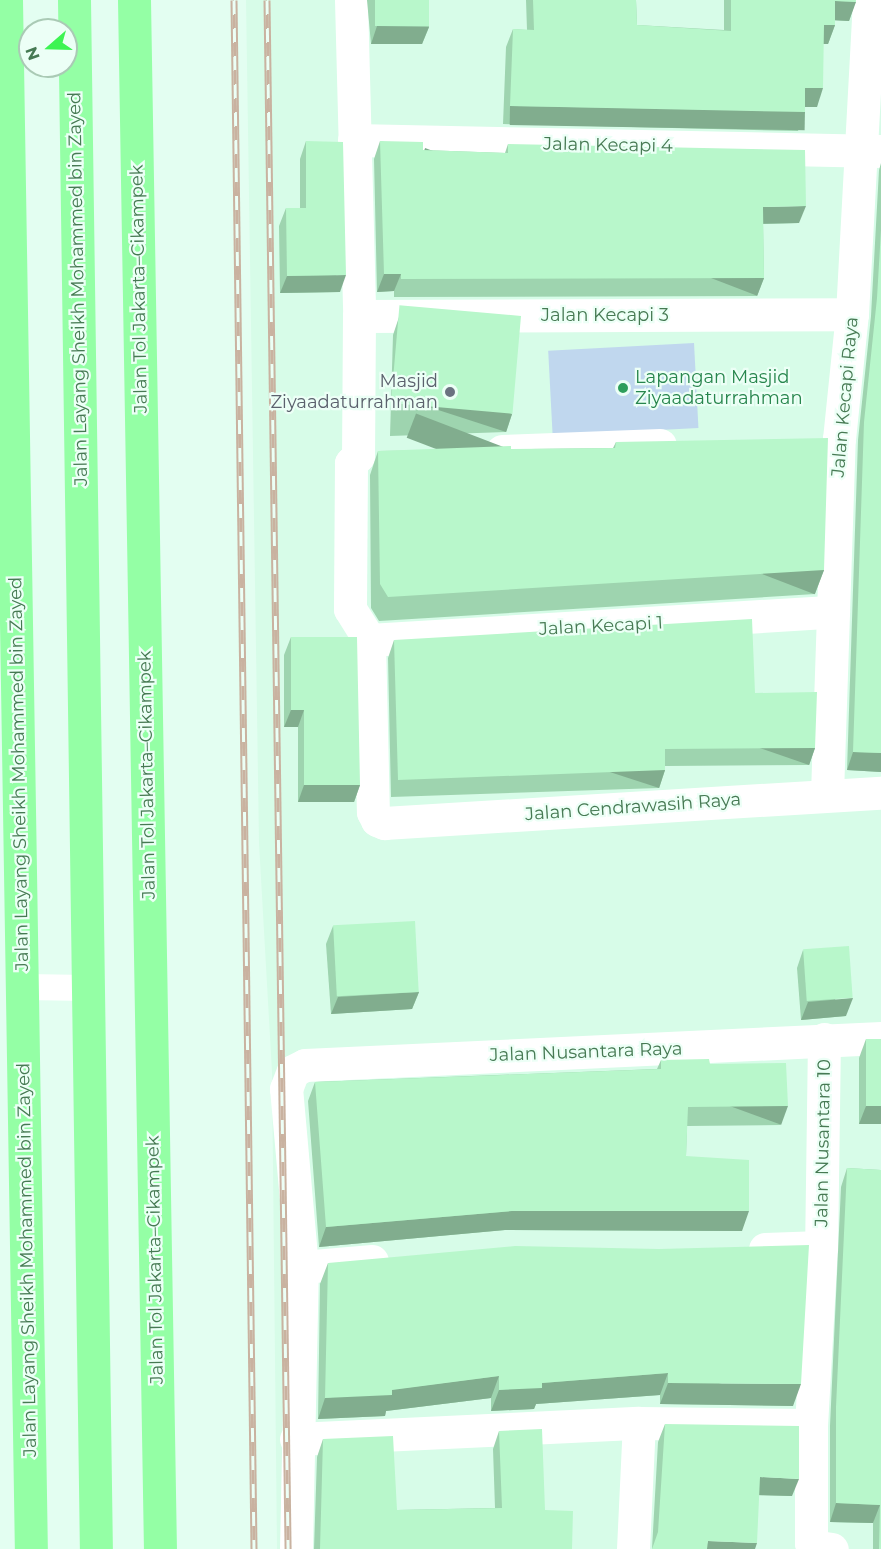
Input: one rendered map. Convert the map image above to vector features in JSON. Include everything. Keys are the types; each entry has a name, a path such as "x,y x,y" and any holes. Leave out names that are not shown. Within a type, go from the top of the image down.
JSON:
{"highway":[{"name":"Jalan Layang Sheikh Mohammed bin Zayed","path":"6,0 31,1549"},
{"name":"Jalan Layang Sheikh Mohammed bin Zayed","path":"74,0 96,1549"},
{"name":"Jalan Tol Jakarta–Cikampek","path":"134,0 160,1549"}],"street":[{"path":"351,0 358,316 358,456"},
{"name":"Jalan Kecapi Raya","path":"827,794 839,439 871,151 869,0"},
{"name":"Jalan Kecapi 4","path":"354,140 871,151"},
{"name":"Jalan Kecapi 3","path":"358,316 852,314"},
{"path":"803,440 839,439"},
{"path":"475,452 686,444"},
{"path":"369,640 350,609 351,463 358,456 393,454"},
{"name":"Jalan Kecapi 1","path":"369,640 832,612"},
{"name":"Jalan Cendrawasih Raya","path":"369,640 373,812 377,820 384,823 827,794 881,793"},
{"name":"Jalan Nusantara Raya","path":"302,1268 286,1089 293,1071 317,1062 881,1038"},
{"name":"Jalan Nusantara 10","path":"824,1039 821,1247 811,1425 812,1546 831,1549"},
{"path":"730,1250 821,1247"},
{"path":"296,1549 296,1439 302,1268 405,1258"},
{"path":"296,1439 639,1423 811,1425"},
{"path":"633,1549 639,1423"}],"lane":[{"path":"23,987 89,988"}],"shaded area":[{"path":"246,0 881,0 881,1549 277,1549 272,1072 259,843"},
{"name":"Lapangan Masjid Ziyaadaturrahman","path":"694,343 698,428 553,436 548,351"}],"building":[{"path":"375,0 429,0 429,26 375,26"},
{"path":"533,0 636,0 637,25 731,31 731,0 856,0 856,2 835,1 835,25 824,25 823,88 805,88 805,112 510,106 513,29 534,30"},
{"path":"306,141 343,142 346,275 287,276 286,208 306,208"},
{"path":"380,141 423,142 423,150 508,153 508,144 805,150 806,206 763,207 764,278 401,279 401,274 384,274"},
{"path":"881,230 881,753 853,752 864,422 877,298"},
{"name":"Masjid Ziyaadaturrahman","path":"399,305 521,316 512,414 391,403"},
{"path":"828,438 824,570 388,597 380,584 378,451 511,446 511,449 615,448 616,442"},
{"path":"752,619 755,693 817,692 815,748 665,749 665,770 398,780 394,640"},
{"path":"291,637 357,637 360,785 304,785 304,710 291,710"},
{"path":"415,921 419,992 337,996 333,925"},
{"path":"849,946 853,998 807,1001 803,949"},
{"path":"866,1039 881,1039 881,1106 866,1106"},
{"path":"709,1059 710,1064 786,1063 788,1106 688,1107 686,1156 749,1160 749,1211 512,1211 326,1227 315,1082 661,1069 661,1060"},
{"path":"847,1168 881,1170 881,1549 879,1549 880,1505 836,1503 836,1407"},
{"path":"809,1245 801,1384 668,1383 668,1373 542,1383 542,1388 499,1390 499,1376 392,1390 392,1395 325,1398 328,1263 515,1246 659,1249"},
{"path":"665,1424 799,1426 799,1479 760,1477 757,1543 708,1541 707,1549 652,1549 658,1532"},
{"path":"542,1429 545,1510 573,1511 572,1549 320,1549 323,1439 393,1436 397,1510 502,1508 499,1431"}],"railway":[{"path":"234,0 254,1549"},
{"path":"267,0 288,1549"}],"place":[{"name":"Lapangan Masjid Ziyaadaturrahman","path":"623,388"},
{"name":"Masjid Ziyaadaturrahman","path":"450,392"}]}
